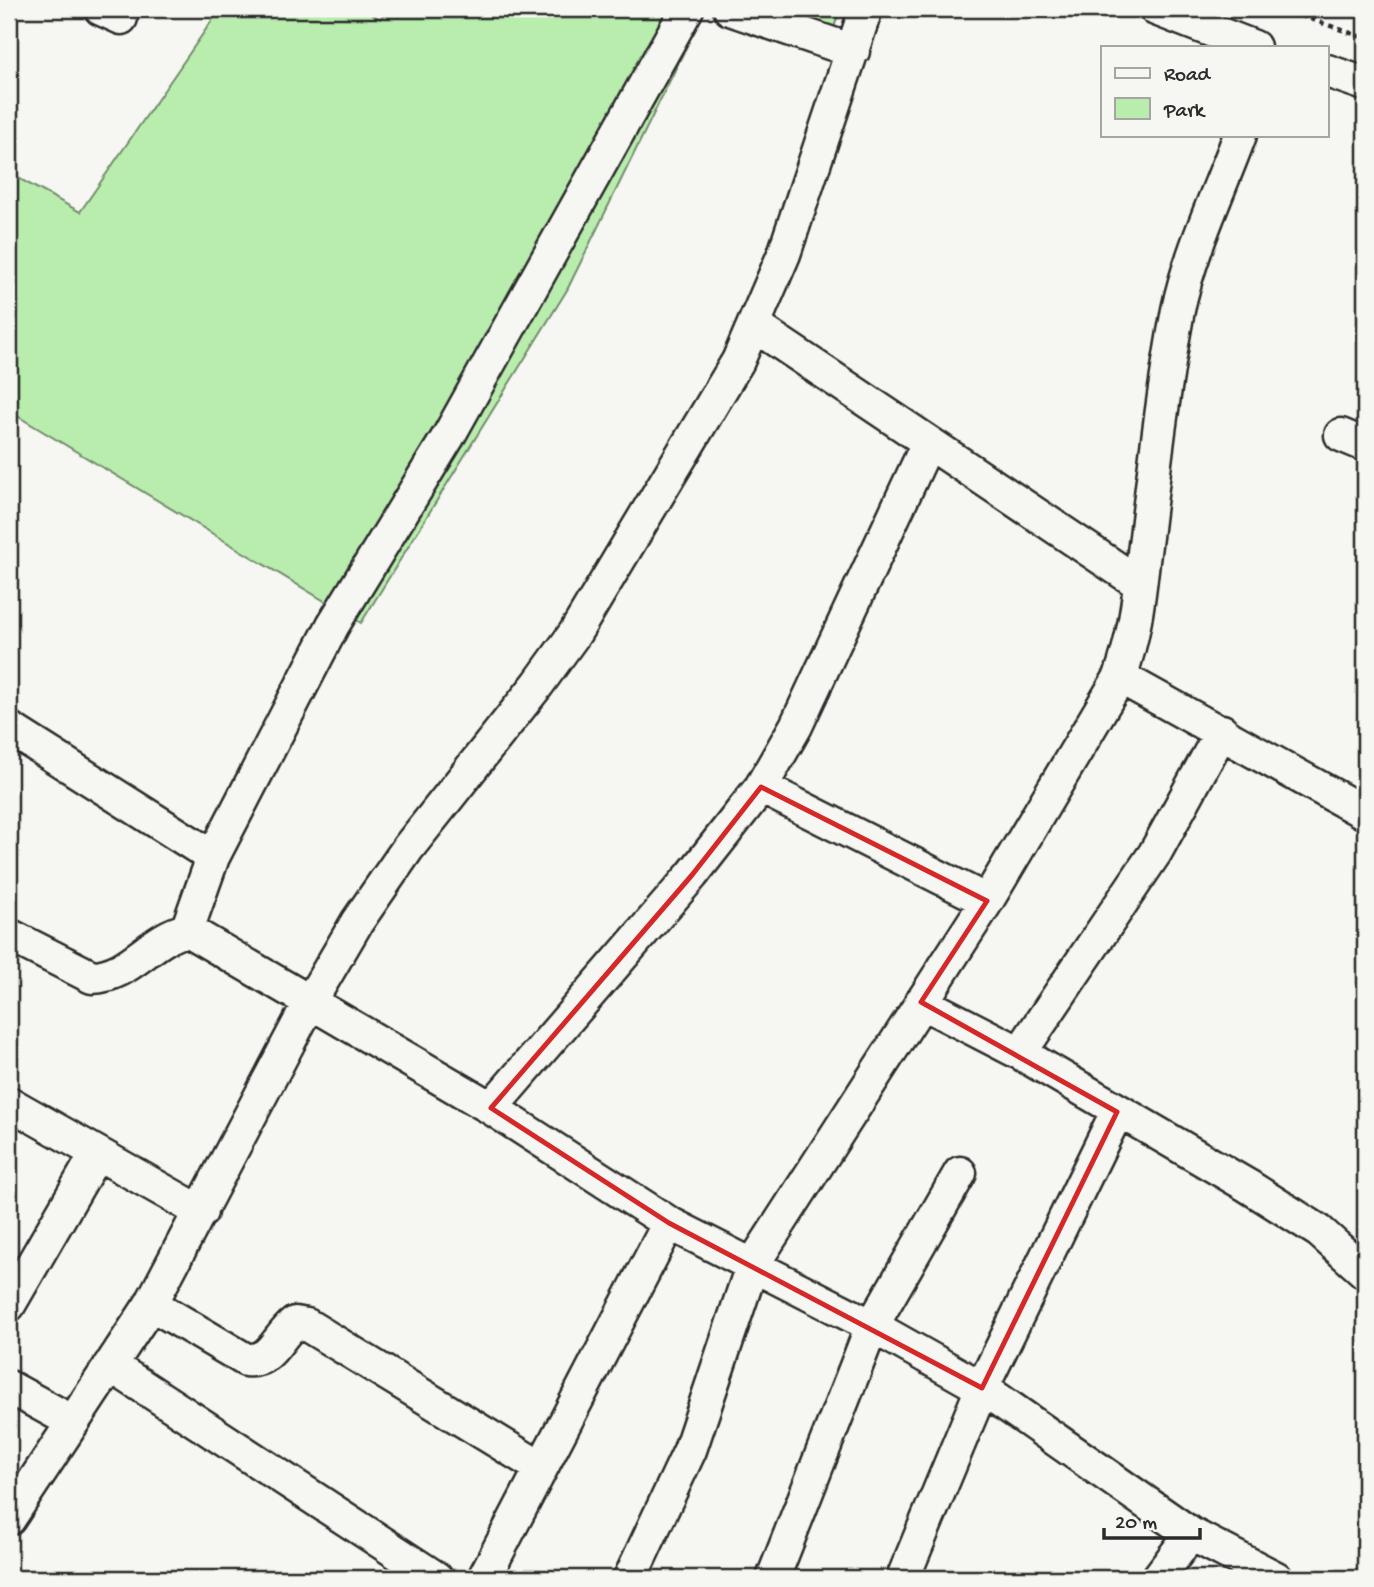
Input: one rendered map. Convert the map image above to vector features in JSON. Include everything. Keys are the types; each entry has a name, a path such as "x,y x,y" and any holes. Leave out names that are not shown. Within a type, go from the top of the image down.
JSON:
{"street":[{"path":"187,930 213,857 334,625 448,437 687,9"},
{"path":"730,9 853,51"},
{"path":"9,1519 71,1421 151,1304 310,1002 357,922 408,848 575,633 708,413 754,326 784,254 866,9"},
{"path":"1156,9 1251,46"},
{"path":"1328,71 1365,84"},
{"path":"630,1578 690,1450 752,1266 987,901 1119,677 1134,639 1178,310 1185,280 1240,136"},
{"path":"754,326 1140,584"},
{"path":"491,1108 692,875 761,787 796,726 928,443 934,446"},
{"path":"1119,677 1222,731 1365,813"},
{"path":"9,728 213,857"},
{"path":"1020,1053 1155,853 1222,731"},
{"path":"761,787 987,901"},
{"path":"9,935 92,977 106,976 132,964 170,934 187,930 491,1108 669,1223 872,1326 982,1388 1191,1534 1276,1578"},
{"path":"921,1002 1020,1053 1248,1186 1319,1231 1365,1272"},
{"path":"9,1103 201,1212"},
{"path":"903,1578 982,1388 1117,1112"},
{"path":"9,1305 97,1153"},
{"path":"773,1578 872,1326 960,1173"},
{"path":"484,1578 669,1223"},
{"path":"151,1304 246,1360 256,1361 265,1357 295,1323 307,1325 541,1468"},
{"path":"110,1365 436,1578"},
{"path":"9,1387 71,1421"},
{"path":"1158,1578 1191,1534"}],"path":[{"path":"1282,9 1365,38"}],"highlighted area":[{"path":"761,787 987,901 921,1002 1117,1112 982,1388 669,1223 491,1108 692,875"}],"green space":[{"path":"220,9 364,9 380,19 388,9 705,9 567,290 361,623 9,411 9,173 80,212"},
{"path":"711,9 840,9 830,40"}]}
